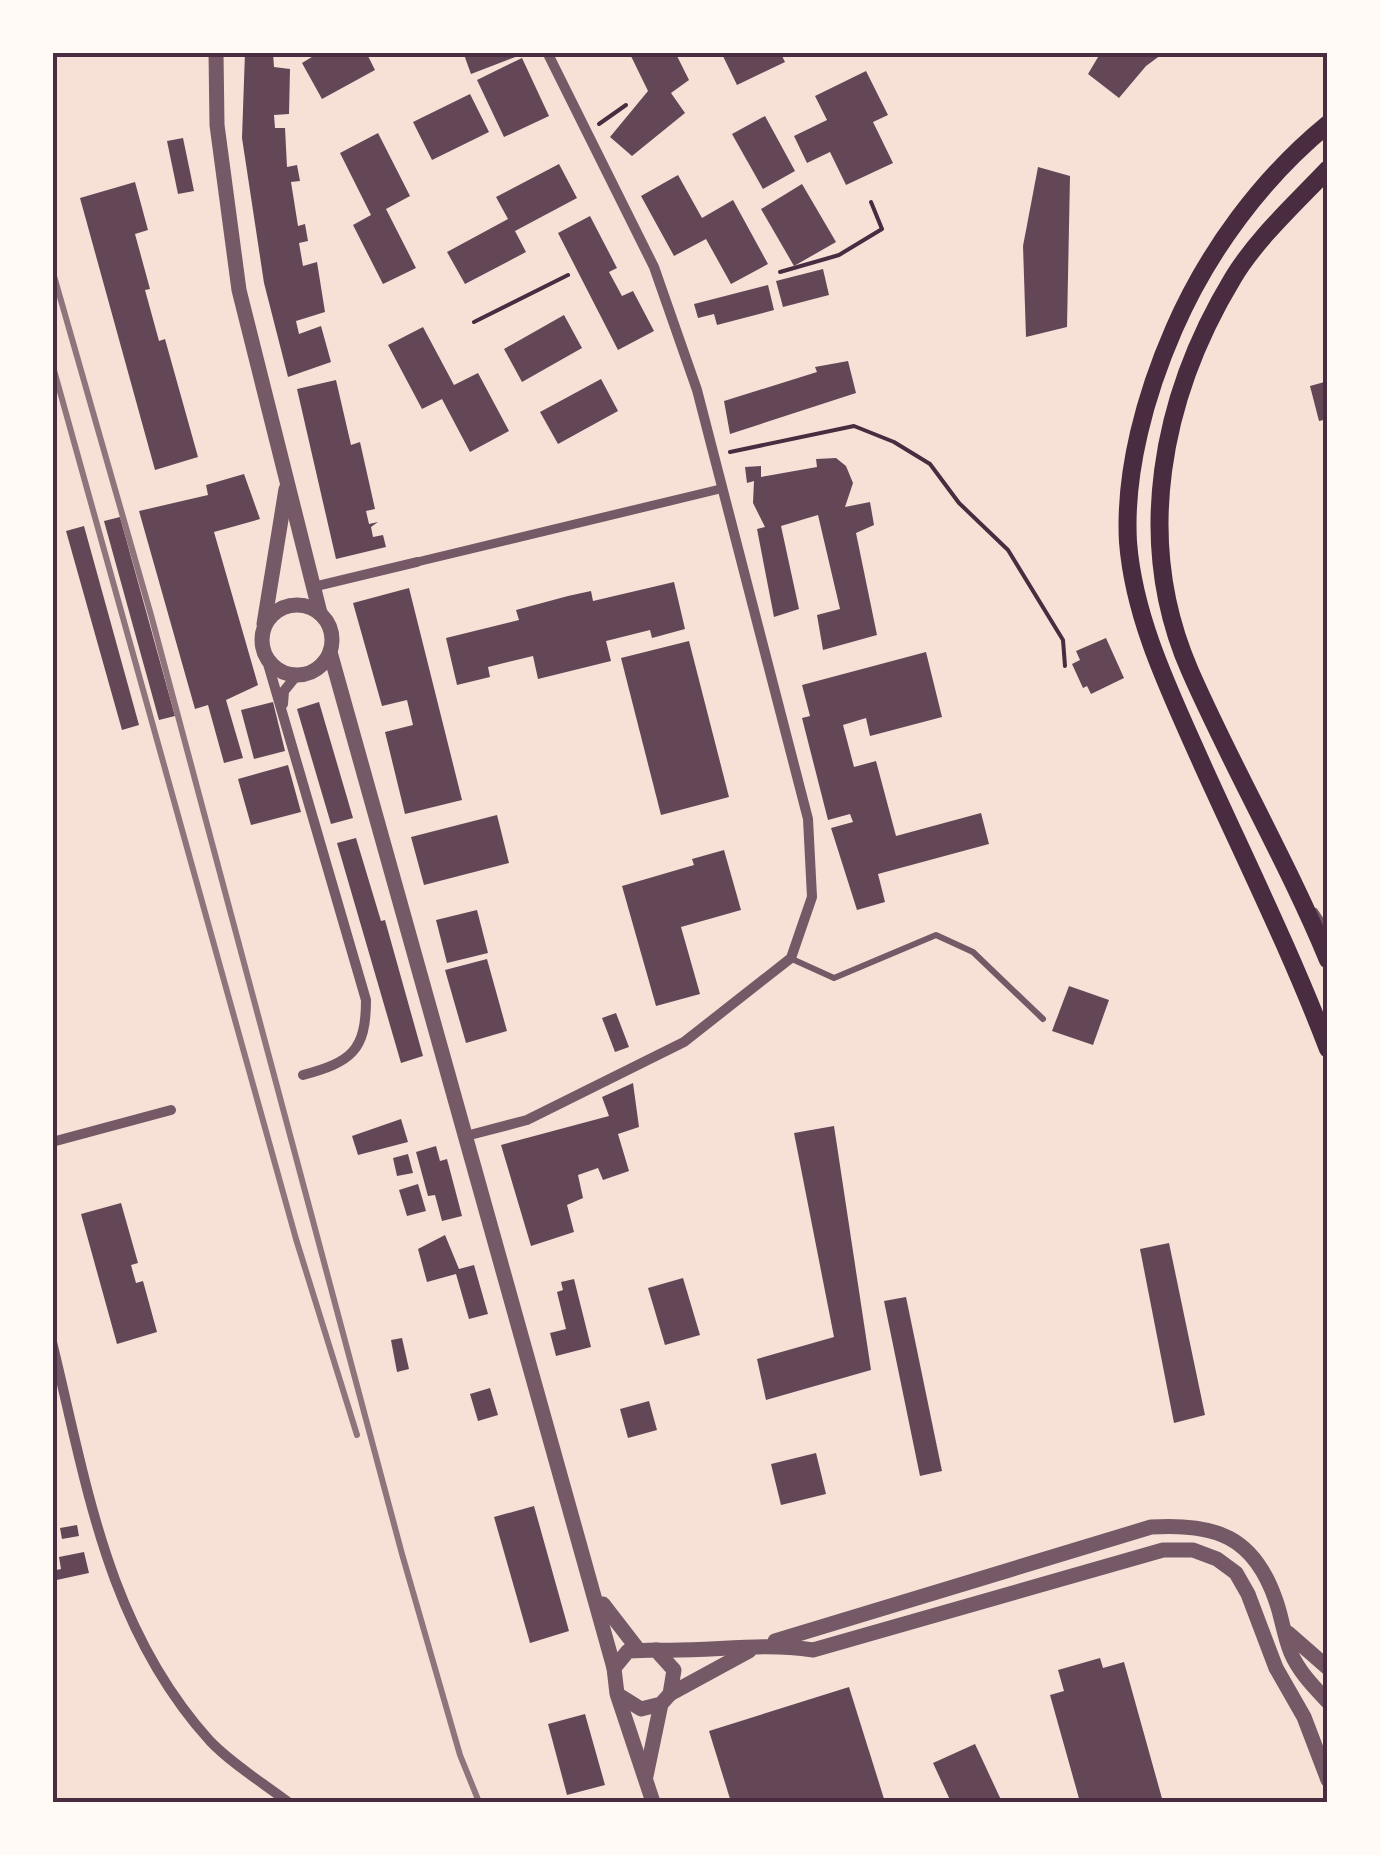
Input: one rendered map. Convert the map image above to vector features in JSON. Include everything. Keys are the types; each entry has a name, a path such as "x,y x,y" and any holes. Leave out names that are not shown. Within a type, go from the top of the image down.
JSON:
{"main road":[{"path":"1320,130 1252,201 1189,294 1146,402 1128,539 1134,586 1166,684 1302,981 1328,1049"},
{"path":"1328,169 1234,276 1202,340 1175,406 1162,468 1157,548 1164,593 1189,669 1291,870 1328,960"}],"street":[{"path":"216,52 217,125 239,290 317,586 320,613 331,631 330,652 342,699 595,1591 614,1668 616,1694 653,1802"},
{"path":"466,1136 527,1120 684,1042 791,958 812,897 808,819 696,390 654,267 547,52"},
{"path":"287,480 262,632 282,715 366,1000 366,1028 358,1046 334,1067 303,1075"},
{"path":"317,586 720,490"},
{"path":"262,632 275,612 286,606 298,604 320,613"},
{"path":"266,657 274,667 296,675 314,670 330,652"},
{"path":"314,670 342,699"},
{"path":"282,715 284,692 296,675"},
{"path":"52,1142 171,1110"},
{"path":"52,1342 97,1537 148,1654 212,1742 288,1802"},
{"path":"616,1694 641,1709 665,1699 706,1671 766,1643 1151,1527 1192,1524 1224,1532 1256,1560 1304,1677 1328,1702"},
{"path":"614,1668 618,1659 637,1648 702,1652 766,1643 813,1650 1163,1550 1193,1550 1217,1559 1236,1573 1328,1780"},
{"path":"595,1591 637,1648"},
{"path":"1285,1630 1328,1668"},
{"path":"646,1776 674,1670 656,1650"}],"lane":[{"path":"1291,870 1328,931"},
{"path":"791,958 834,978 936,935 973,952 1043,1019"}],"path":[{"path":"587,133 626,106"},
{"path":"780,272 840,256 882,229 871,202"},
{"path":"474,322 568,275"},
{"path":"712,456 854,426 894,442 930,464 958,504 1008,550 1063,640 1065,666"}],"building":[{"path":"245,52 273,53 274,67 290,69 289,114 274,115 275,128 285,128 287,167 297,165 300,181 291,182 298,226 305,224 308,241 299,243 303,266 317,262 325,312 296,321 299,334 321,326 331,362 288,377 264,283 242,138"},
{"path":"320,52 366,52 375,70 322,99 302,63"},
{"path":"463,52 526,52 526,53 471,74"},
{"path":"629,52 675,52 689,80 671,93 685,113 632,156 610,137 648,91"},
{"path":"721,52 780,52 785,62 737,85"},
{"path":"1101,52 1165,52 1146,66 1119,98 1088,74"},
{"path":"522,58 549,116 504,137 477,80"},
{"path":"866,71 888,115 873,122 893,163 846,185 830,152 807,163 794,136 827,120 815,96"},
{"path":"470,94 489,132 432,160 413,122"},
{"path":"765,116 795,171 763,189 732,134"},
{"path":"378,133 410,196 386,209 416,268 383,284 353,225 371,215 340,153"},
{"path":"183,138 194,191 178,194 167,141"},
{"path":"559,164 577,198 515,231 526,252 465,284 447,252 508,219 496,197"},
{"path":"1038,167 1070,176 1067,327 1026,337 1023,246"},
{"path":"678,175 702,218 733,200 768,264 731,284 706,239 674,256 641,196"},
{"path":"135,182 148,230 135,234 150,289 145,290 159,341 165,339 198,457 155,470 80,198"},
{"path":"802,184 836,242 794,266 761,209"},
{"path":"590,216 617,268 609,272 622,296 633,291 654,331 618,350 558,233"},
{"path":"823,269 829,295 783,307 776,281"},
{"path":"768,285 774,310 717,325 714,314 698,318 694,304"},
{"path":"564,315 582,348 522,382 504,349"},
{"path":"423,327 454,385 478,373 509,431 470,452 442,399 422,409 388,345"},
{"path":"848,361 856,393 730,434 724,401 817,372 815,367"},
{"path":"601,379 618,411 558,444 540,412"},
{"path":"336,380 351,445 360,442 375,509 366,511 369,524 378,522 371,527 373,537 383,535 386,547 336,559 297,389"},
{"path":"1328,381 1328,419 1319,421 1310,386"},
{"path":"836,458 846,466 853,483 845,507 870,502 874,525 856,533 877,635 823,650 817,615 840,609 818,515 781,526 799,609 774,617 757,529 765,527 753,503 754,481 747,483 745,467 761,466 761,477 817,467 816,459"},
{"path":"244,474 260,519 214,532 258,685 226,700 243,758 224,763 208,705 195,709 139,511 208,495 206,485"},
{"path":"120,517 175,716 159,720 104,521"},
{"path":"84,526 139,725 122,730 66,531"},
{"path":"674,582 685,629 652,638 650,630 606,641 611,661 538,679 533,656 488,667 490,677 457,685 446,638 519,620 516,610 568,596 591,591 593,601"},
{"path":"409,588 462,800 405,814 385,732 413,725 407,700 382,706 353,603"},
{"path":"1106,638 1124,678 1091,694 1087,686 1083,688 1072,664 1080,660 1076,651"},
{"path":"689,641 729,797 661,815 621,658"},
{"path":"926,652 942,717 870,736 866,718 843,725 854,767 876,761 896,836 981,813 989,844 878,874 885,902 857,910 831,828 853,822 850,814 828,820 802,718 810,716 802,685"},
{"path":"273,702 285,751 254,759 241,710"},
{"path":"319,702 353,818 331,824 297,709"},
{"path":"288,765 301,812 251,825 238,779"},
{"path":"497,815 509,863 424,885 411,837"},
{"path":"356,838 381,921 385,920 423,1056 401,1063 337,843"},
{"path":"724,850 741,910 681,927 700,994 656,1006 622,886 694,865 692,859"},
{"path":"477,910 488,953 447,963 436,920"},
{"path":"487,959 507,1031 466,1043 445,970"},
{"path":"1069,986 1109,1000 1093,1045 1052,1031"},
{"path":"616,1013 629,1047 615,1052 602,1018"},
{"path":"633,1083 639,1127 618,1134 629,1171 603,1180 598,1168 578,1175 583,1198 567,1205 574,1232 531,1246 501,1145 609,1116 602,1097"},
{"path":"401,1119 408,1142 358,1155 352,1136"},
{"path":"834,1126 871,1370 766,1400 757,1359 834,1337 794,1133"},
{"path":"436,1146 440,1161 447,1159 462,1216 442,1221 435,1195 428,1196 416,1152"},
{"path":"408,1154 413,1173 397,1176 393,1158"},
{"path":"418,1184 426,1211 407,1216 399,1190"},
{"path":"121,1203 138,1263 131,1265 136,1283 143,1281 157,1332 117,1344 81,1214"},
{"path":"445,1235 459,1269 474,1265 488,1314 469,1319 456,1274 427,1282 418,1249"},
{"path":"1169,1243 1205,1415 1174,1423 1140,1249"},
{"path":"683,1278 700,1335 665,1345 648,1288"},
{"path":"574,1279 591,1347 556,1356 550,1333 566,1329 557,1292 563,1290 561,1282"},
{"path":"906,1297 942,1471 920,1476 884,1301"},
{"path":"402,1338 409,1369 397,1372 391,1340"},
{"path":"490,1388 498,1415 478,1421 470,1394"},
{"path":"649,1401 657,1430 628,1438 620,1409"},
{"path":"816,1453 826,1494 781,1505 771,1464"},
{"path":"534,1506 569,1631 530,1643 494,1517"},
{"path":"77,1525 79,1536 62,1539 60,1528"},
{"path":"84,1552 89,1573 52,1581 52,1571 61,1569 59,1557"},
{"path":"1100,1658 1103,1668 1124,1662 1163,1802 1080,1802 1050,1695 1064,1691 1058,1670"},
{"path":"849,1687 885,1802 731,1802 709,1731"},
{"path":"585,1714 605,1785 567,1795 548,1724"},
{"path":"975,1744 1002,1802 951,1802 933,1763"}],"railway":[{"path":"52,269 151,615 402,1554 460,1755 479,1802"},
{"path":"52,363 296,1239 357,1435"}]}
